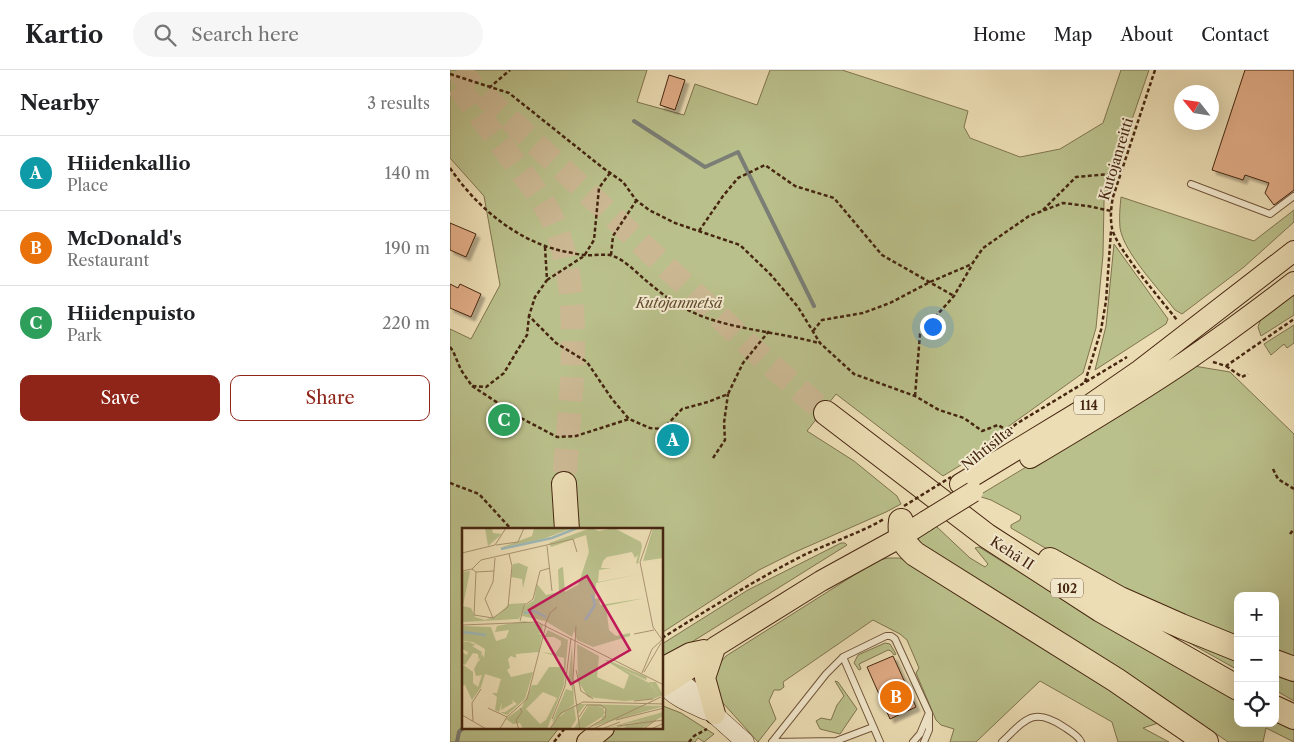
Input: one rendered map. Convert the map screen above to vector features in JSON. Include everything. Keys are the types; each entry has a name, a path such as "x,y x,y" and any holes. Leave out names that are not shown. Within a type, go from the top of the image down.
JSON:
{"highway":[{"name":"Kehä II","path":"826,413 987,536 1093,605 1234,686"},
{"path":"905,475 1120,599 1234,647"},
{"path":"564,484 567,528"},
{"path":"905,518 915,554 1116,680 1206,742"},
{"path":"1279,663 1294,669"},
{"path":"1279,710 1294,717"}],"main road":[{"name":"Nihtisilta","path":"665,679 690,653 715,647 821,581 905,518 960,481 1082,410 1140,370 1294,251"},
{"name":"Nihtisilta","path":"960,481 1148,386 1235,327 1294,282"},
{"path":"711,721 705,678 715,647"}],"street":[{"path":"665,679 675,695 711,721 745,742"}],"lane":[{"path":"1191,184 1270,214 1294,196"},
{"path":"772,742 842,656 880,638 891,636 895,638 929,713 929,730 924,742"},
{"path":"842,656 880,742"},
{"path":"913,742 920,734 929,713"},
{"path":"1002,742 1026,718 1046,716 1064,727 1082,742"},
{"path":"772,742 836,741 873,727"}],"path":[{"path":"489,88 510,70"},
{"name":"Kutojanreitti","path":"1156,70 1113,197 1111,211 1112,230 1122,249 1180,324"},
{"path":"450,74 509,93 623,182 636,200 649,210 675,223 740,245 777,281 798,307 820,343 854,374 915,396 939,410 964,418 982,431 998,425 1008,431"},
{"path":"699,231 738,178 765,165 795,186 834,198 882,254 954,296"},
{"path":"450,168 464,188 498,220 538,244 584,256 611,255 622,260 659,292 690,311 718,322 820,343"},
{"path":"472,386 486,387 504,373 527,334 529,316 535,297 547,280 584,256 594,240 599,188 610,173"},
{"path":"1042,211 1076,177 1121,173"},
{"path":"611,255 613,236 636,200"},
{"path":"915,396 920,334 954,296 972,264 984,248 1029,216 1063,203 1111,211"},
{"path":"1084,384 1101,330 1106,301 1112,230"},
{"path":"545,247 547,280"},
{"path":"813,332 822,320 863,313 890,303 930,282 972,264"},
{"path":"529,316 556,343 587,362 612,399 629,419 650,428 663,429 682,409 728,394"},
{"path":"713,458 725,440 724,422 728,394 743,363 769,331"},
{"path":"450,347 461,370 472,386 521,418 557,437 576,436 629,419"},
{"name":"Nihtisilta","path":"990,446 1016,424 1134,353"},
{"path":"1226,366 1242,377 1248,374"},
{"path":"1273,469 1278,479 1294,489"},
{"name":"Nihtisilta","path":"664,637 741,589 805,555 864,530 905,518 960,481"},
{"path":"450,484 479,494 510,528"},
{"path":"1290,487 1294,484"},
{"path":"1290,534 1294,529"},
{"path":"689,742 711,721"},
{"path":"554,742 564,730"}],"green space":[{"name":"Kutojanmetsä","path":"450,70 647,70 637,102 684,115 695,84 757,105 770,70 842,70 968,111 964,127 970,138 1020,157 1060,149 1103,123 1121,70 1149,70 1104,201 1103,255 1096,328 1083,373 1002,431 961,465 943,476 836,394 807,431 854,461 897,496 901,504 759,570 664,631 664,528 462,528 462,730 557,730 548,742 450,742 450,329 471,339 500,285 484,196 450,158"},
{"path":"1121,197 1254,241 1294,210 1294,222 1244,267 1182,314 1175,310 1128,248 1120,228"},
{"path":"1114,244 1168,319 1166,324 1095,370 1106,326"},
{"path":"1294,292 1294,315 1261,336 1258,327 1262,316"},
{"path":"1294,325 1294,343 1287,348 1284,344 1271,355 1264,344"},
{"path":"1194,366 1230,372 1294,434 1294,663 1279,657 1279,592 1234,592 1234,639 1150,603 1066,559 1011,528 1011,525 1020,520 1021,516 991,500 978,496"},
{"path":"932,524 970,558 985,567 988,564 975,548 979,547 1105,626 1234,699 1234,727 1279,727 1279,722 1294,729 1294,742 1266,728 1263,742 1228,742 1150,688 1026,616 920,545 918,537"},
{"path":"841,543 847,545 664,659 664,643 748,590"},
{"path":"889,558 910,561 1164,721 1143,728 1169,742 1118,742 1112,722 1040,681 976,742 950,742 954,729 941,725 936,720 916,673 919,668 907,640 900,634 873,620 783,682 784,687 780,690 774,690 769,701 776,719 758,742 714,693 715,678 723,660 726,656 878,560"},
{"path":"1136,613 1234,653 1234,668"},
{"path":"885,643 890,644 896,654 894,655 888,650 859,664 861,669 859,670 854,663 858,655"},
{"path":"1279,670 1294,676 1294,701 1279,692"},
{"path":"835,681 838,682 857,709 840,734 820,729 816,721 821,718 831,720 837,705 844,696"},
{"path":"664,706 681,713 714,734 704,742 698,738 695,742 598,742 612,730 664,730"}],"building":[{"path":"1245,70 1294,70 1294,190 1274,205 1265,193 1269,183 1245,175 1243,180 1212,170"},
{"path":"669,75 685,80 675,110 660,105"},
{"path":"450,223 476,234 466,257 450,250"},
{"path":"450,284 458,288 460,284 481,294 471,317 450,308"},
{"path":"893,656 916,707 890,719 867,667"}],"waterway":[{"path":"634,121 705,167 738,152 814,306"},
{"path":"457,742 459,732 462,729"}],"tunnel":[{"path":"457,70 765,360 826,413"},
{"path":"458,86 544,203 557,230 566,260 571,292 573,356 564,484"}],"place":[{"name":"Hiidenpuisto","path":"504,420"},
{"name":"Hiidenkallio","path":"673,440"},
{"name":"McDonald's","path":"896,697"}]}
